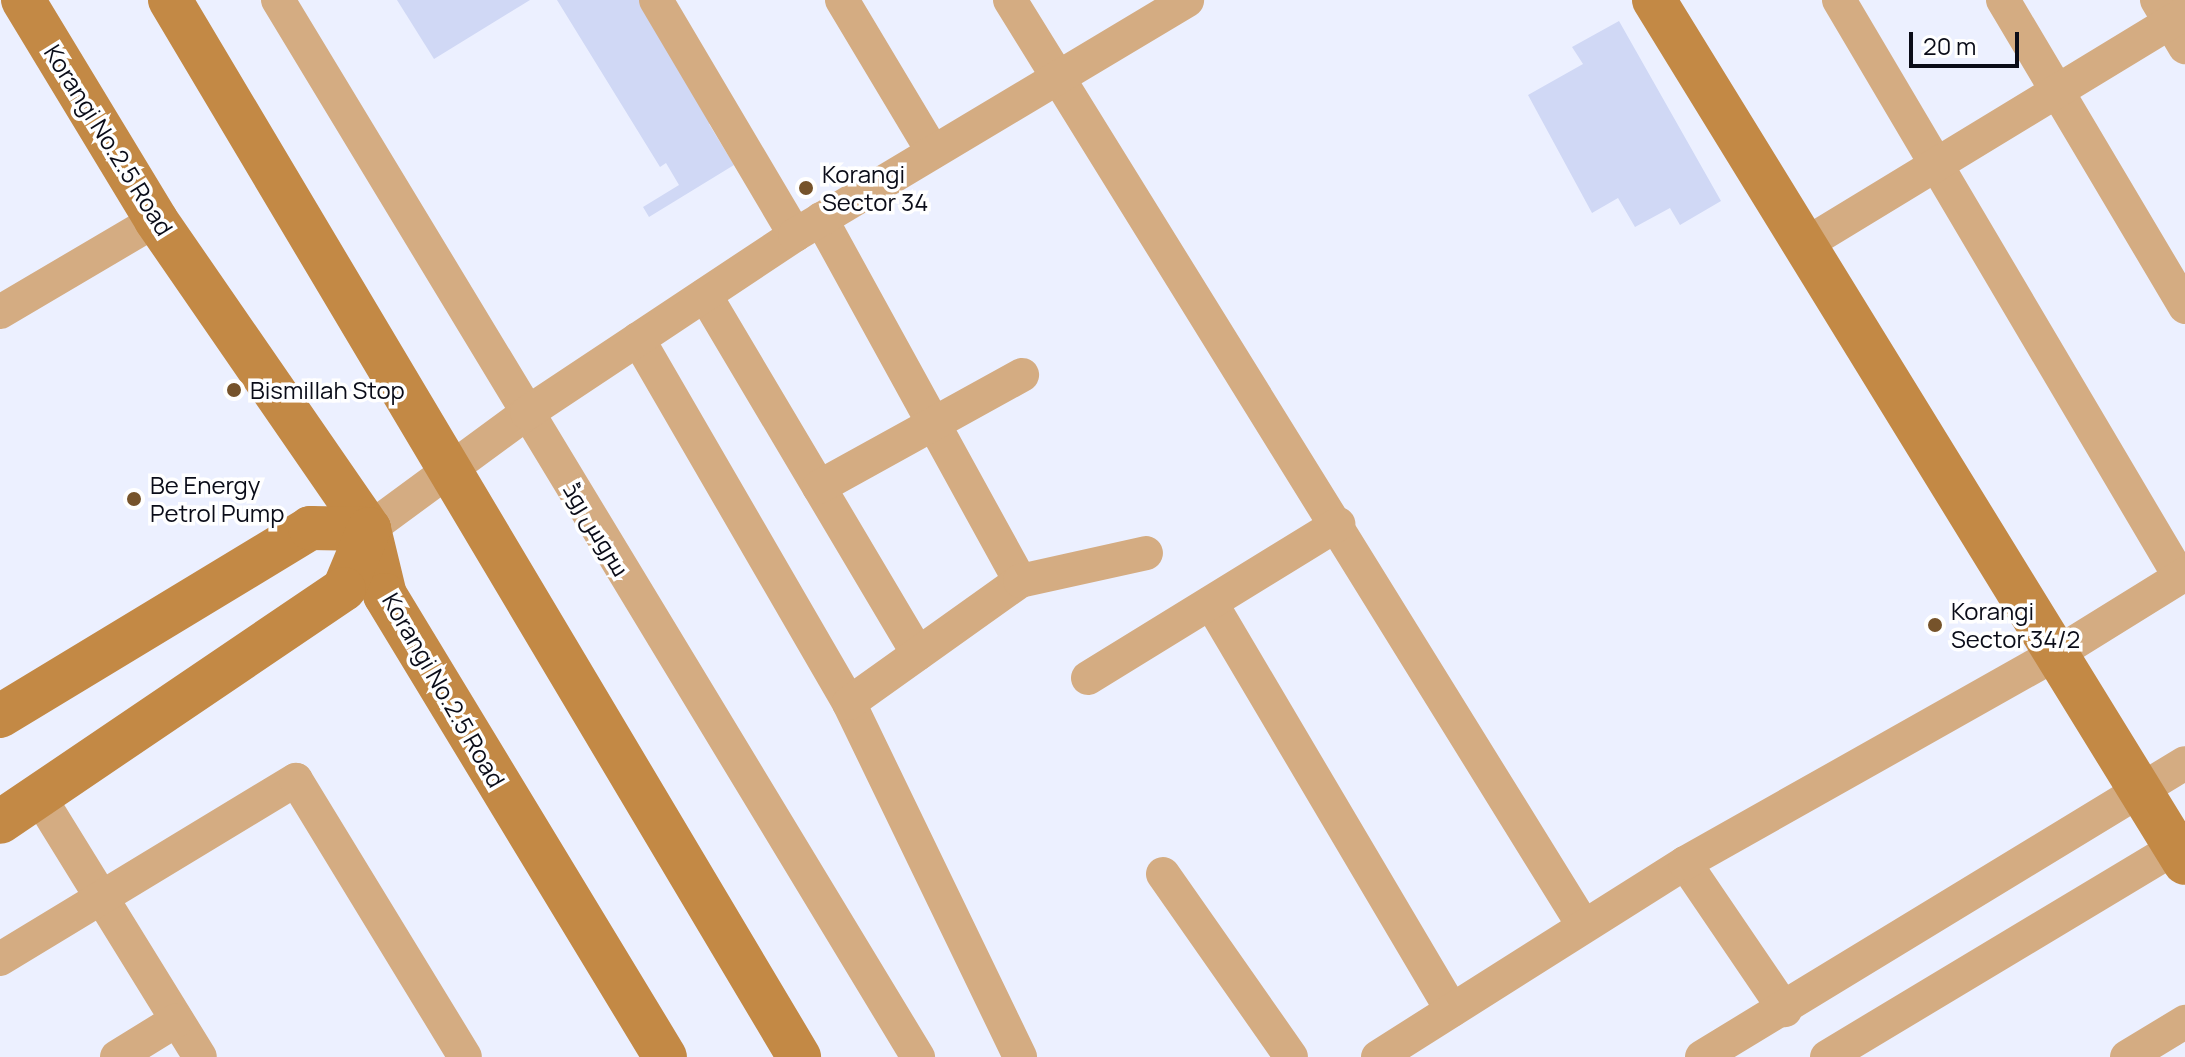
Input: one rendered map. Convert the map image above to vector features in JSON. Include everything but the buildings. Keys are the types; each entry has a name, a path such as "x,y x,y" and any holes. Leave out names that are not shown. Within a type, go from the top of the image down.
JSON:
{"main road":[{"name":"Korangi No.2.5 Road","path":"23,0 156,220 369,529 385,595 665,1057"},
{"path":"170,0 799,1057"},
{"path":"1654,0 2138,788 2182,851"},
{"path":"0,716 310,528 369,529 344,589 40,798 0,822"}],"street":[{"name":"سروس روڈ","path":"278,0 918,1057"},
{"path":"656,0 808,227 932,421 1020,581"},
{"path":"842,0 933,152"},
{"path":"1010,0 1338,524 1583,925"},
{"path":"1378,1057 1685,863 2056,654 2182,576 1839,0"},
{"path":"2003,0 2185,307"},
{"path":"369,529 452,472 527,413 808,227 1181,2"},
{"path":"1804,245 1937,167 2174,20"},
{"path":"0,312 156,220"},
{"path":"705,295 918,654"},
{"path":"638,339 849,703 1020,1057"},
{"path":"819,487 932,421 1022,375"},
{"path":"1088,678 1338,524"},
{"path":"849,703 1020,581 1146,553"},
{"path":"1211,603 1452,1010"},
{"path":"1702,1057 1785,1010 2138,788 2185,763"},
{"path":"0,959 296,780 465,1057"},
{"path":"40,798 200,1057"},
{"path":"1836,1055 2182,851"},
{"path":"1685,863 1785,1010"},
{"path":"1163,874 1291,1057"},
{"path":"117,1057 177,1020"},
{"path":"2127,1057 2185,1022"}],"place":[{"name":"Korangi Sector 34","path":"806,188"},
{"name":"Bismillah Stop","path":"234,390"},
{"name":"Be Energy Petrol Pump","path":"134,499"},
{"name":"Korangi Sector 34/2","path":"1935,625"}]}
